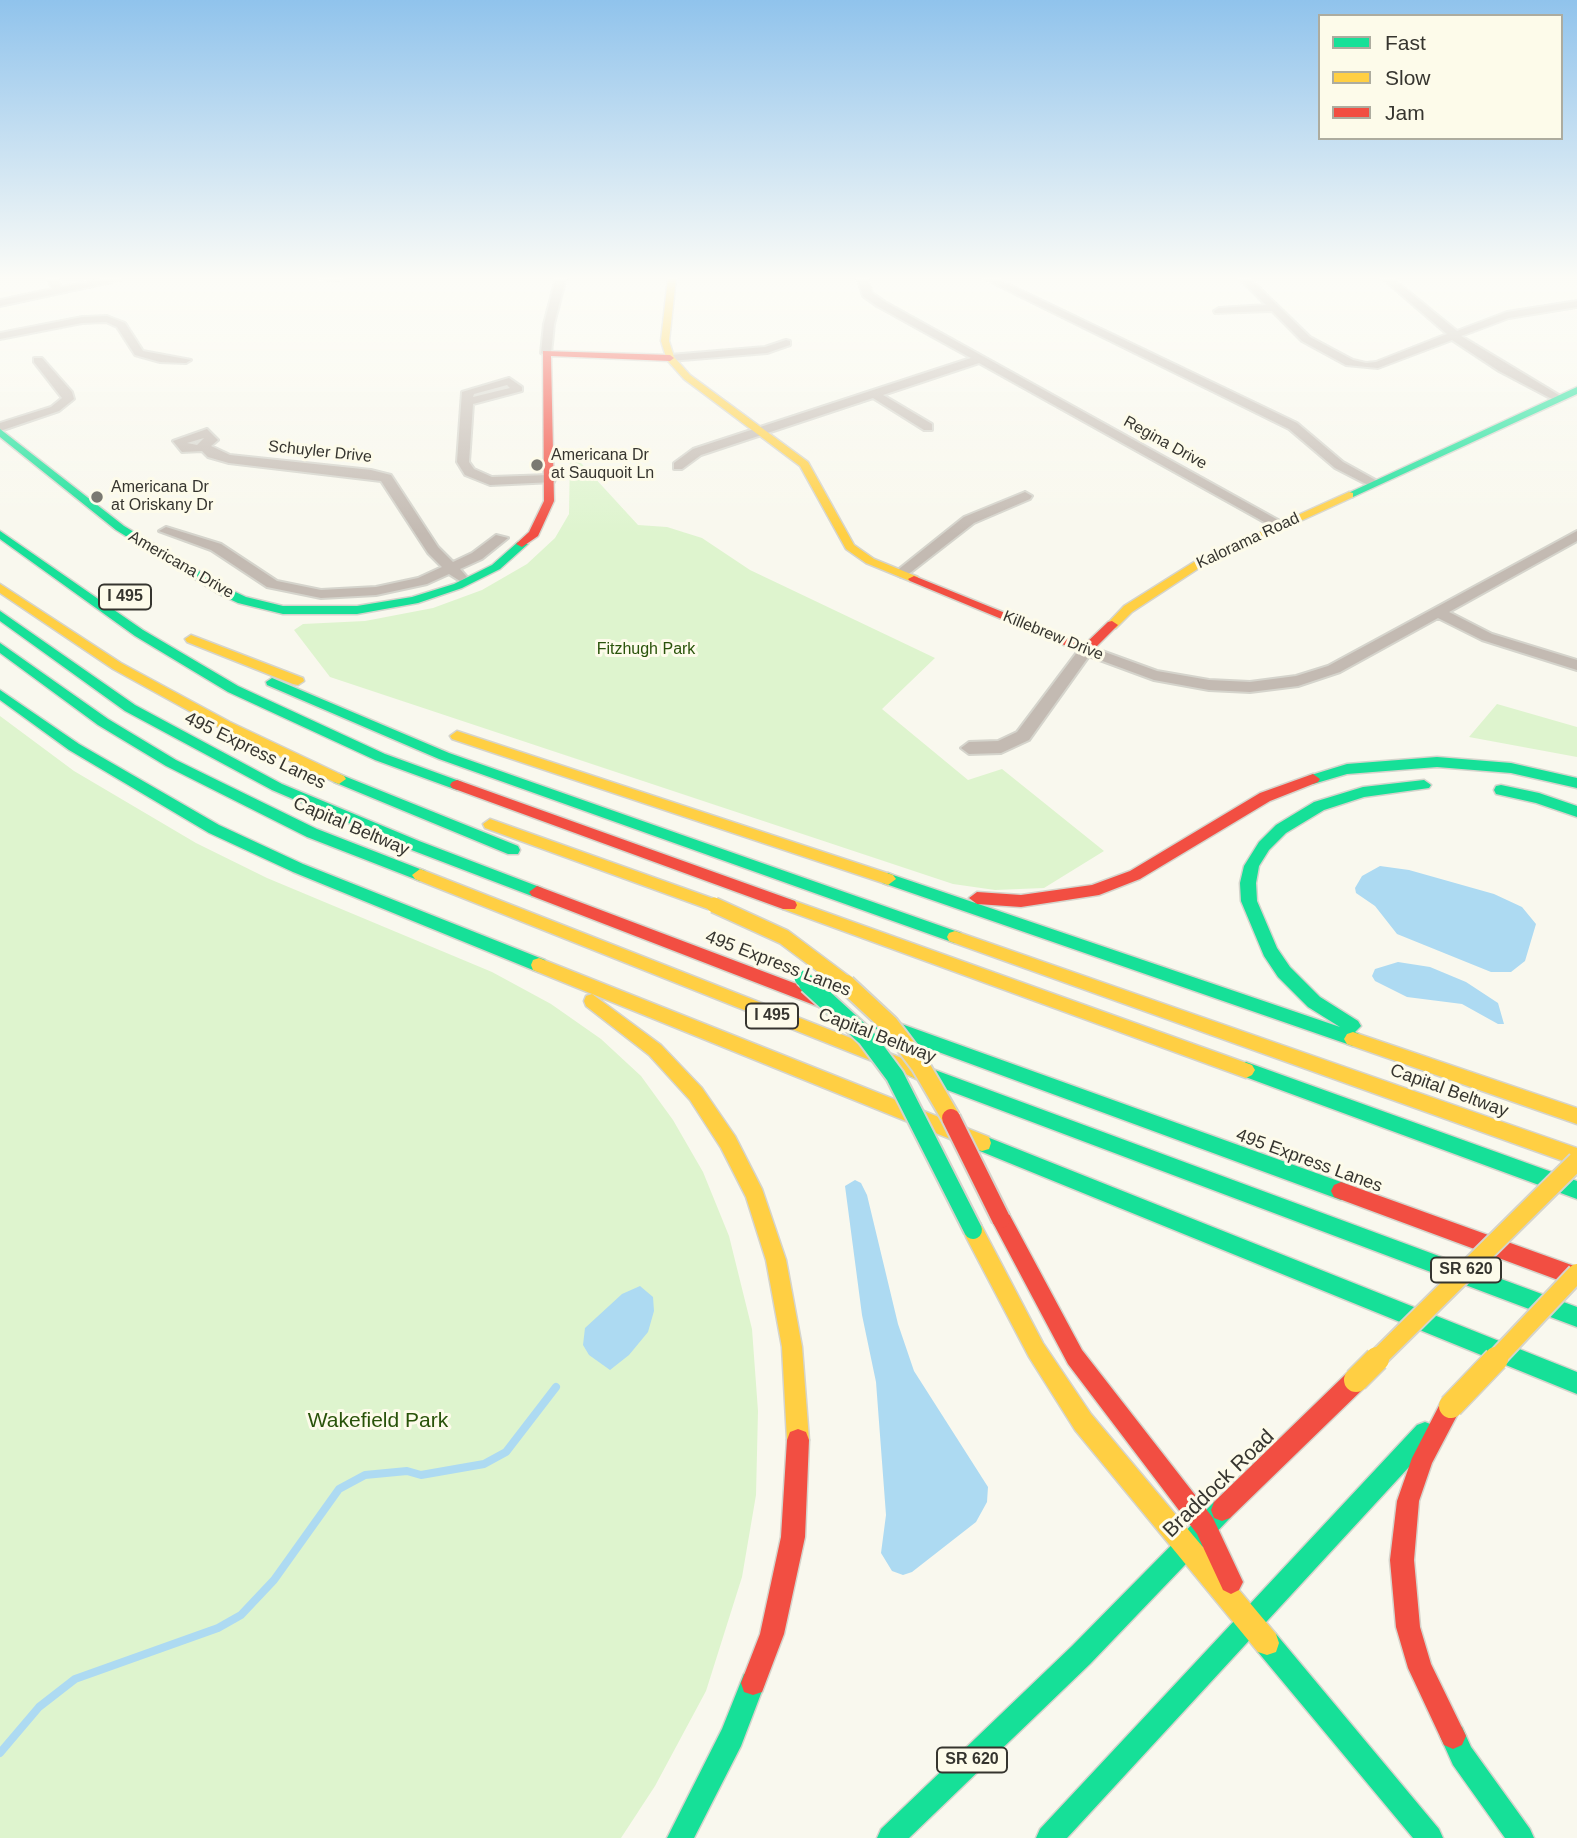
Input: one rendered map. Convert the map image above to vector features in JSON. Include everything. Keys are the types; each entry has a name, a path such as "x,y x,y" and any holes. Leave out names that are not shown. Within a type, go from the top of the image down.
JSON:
{"main road":[{"name":"Americana Drive","path":"0,430 120,528 242,600 307,612 357,610 414,600 466,582 509,558 534,534 547,511 549,479 546,364"},
{"name":"Killebrew Drive","path":"675,364 687,377 804,464 850,547 870,561 1086,650"},
{"name":"Kalorama Road","path":"1086,650 1105,629 1152,591 1199,564 1556,397 1577,390"},
{"name":"I 495","path":"0,534 181,659 242,694 380,757 1577,1191"},
{"path":"0,553 15,565"},
{"path":"0,588 117,666 225,725 307,766 527,856"},
{"name":"495 Express Lanes","path":"0,615 130,708 228,762 341,815 660,940 992,1065 1577,1275"},
{"name":"Capital Beltway","path":"378,709 186,636 272,682 444,756 1577,1159"},
{"name":"Capital Beltway","path":"0,648 103,722 171,763 312,833 1000,1104 1577,1317"},
{"path":"149,664 222,704"},
{"path":"0,694 74,747 214,829 477,941 1095,1186 1577,1382"},
{"path":"246,716 343,763 443,806 714,905 784,937 858,993 889,1024 920,1065 939,1096 1075,1357 1205,1526 1249,1619"},
{"path":"442,730 1577,1116"},
{"path":"877,876 967,898 1021,901 1058,898 1094,891 1135,875 1265,797 1292,785 1347,769 1437,762 1511,768 1577,783"},
{"path":"1439,784 1385,788 1319,806 1281,829 1264,846 1252,866 1248,883 1249,901 1261,936 1295,985 1314,1002 1356,1029 1446,1072"},
{"path":"1481,787 1539,798 1577,812"},
{"path":"477,941 566,984 614,1015 655,1049 696,1094 728,1142 755,1195 776,1260 792,1347 798,1436 793,1537 772,1634 732,1737 678,1838"},
{"path":"785,966 838,1008 866,1037 895,1076 1023,1328 1066,1399 1185,1546 1249,1619 1430,1838"},
{"name":"Braddock Road","path":"890,1838 1081,1656 1185,1546 1577,1159"},
{"path":"1049,1838 1249,1619 1577,1275"},
{"path":"1451,1406 1423,1458 1408,1501 1402,1560 1408,1627 1420,1668 1450,1735 1490,1799 1521,1838"}],"street":[{"path":"0,430 55,409 68,400 68,394 41,364"},
{"path":"678,466 697,452 966,364"},
{"name":"Regina Drive","path":"989,364 1280,525"},
{"path":"1165,364 1293,426 1329,457 1373,482"},
{"path":"1354,364 1366,366 1381,364"},
{"path":"1495,364 1556,397"},
{"path":"874,394 928,427"},
{"path":"467,402 464,462 469,472 490,481 549,479"},
{"name":"Schuyler Drive","path":"205,447 212,454 229,459 386,478 433,550 466,582"},
{"path":"901,573 969,520 1025,496"},
{"path":"166,531 216,547 259,577 303,592 376,591 422,580 452,569 501,538"},
{"name":"Killebrew Drive","path":"1086,650 1138,670 1180,681 1226,687 1275,685 1334,669 1577,536"},
{"path":"1438,612 1486,637 1577,665"},
{"name":"Kalorama Road","path":"969,748 1001,747 1023,736 1086,650"}],"green space":[{"name":"Fitzhugh Park","path":"570,451 638,525 667,527 702,538 750,570 935,658 882,709 968,780 1002,769 1104,851 1044,888 995,890 953,884 330,677 294,630 303,624 365,621 433,608 482,590 527,564 555,538 569,514"},
{"path":"1497,704 1577,727 1577,757 1469,737"},
{"name":"Wakefield Park","path":"0,716 74,771 196,843 267,878 492,972 551,1004 601,1039 641,1076 673,1120 703,1172 729,1236 752,1329 758,1411 756,1495 742,1577 706,1691 655,1786 621,1838 0,1838"}],"water":[{"path":"1380,866 1409,870 1494,894 1522,907 1536,924 1525,961 1511,972 1491,972 1397,934 1375,906 1356,893 1355,888 1362,876"},
{"path":"1398,962 1430,967 1466,982 1498,1003 1504,1024 1498,1024 1462,1004 1407,997 1375,981 1372,976 1375,969"},
{"path":"855,1180 861,1183 867,1195 898,1324 914,1371 988,1487 987,1502 976,1522 912,1572 903,1575 892,1571 881,1553 886,1515 876,1382 862,1315 845,1186"},
{"path":"640,1286 653,1297 654,1311 648,1332 629,1355 610,1370 589,1355 583,1345 585,1328 622,1294"}],"waterway":[{"path":"0,1753 39,1707 75,1679 218,1628 241,1615 274,1580 339,1489 365,1475 407,1471 421,1475 484,1464 506,1452 556,1387"}],"traffic: fast":[{"path":"1349,495 1577,390"},
{"path":"0,432 120,528 223,591 242,600 283,610 357,610 414,600 458,586 496,567 522,544"},
{"path":"0,534 139,633 233,689 380,757 457,785"},
{"path":"0,615 130,708 277,787 414,845 537,892"},
{"path":"0,647 103,722 171,763 312,833 420,875"},
{"path":"272,682 444,756 955,937"},
{"path":"0,694 74,747 214,829 298,868 539,965"},
{"path":"1313,779 1347,769 1437,762 1511,768 1577,783"},
{"path":"339,779 513,850"},
{"path":"1352,1026 1314,1002 1284,972 1270,951 1249,901 1248,883 1252,866 1264,846 1281,829 1319,806 1363,792 1424,785"},
{"path":"1501,790 1539,798 1577,812"},
{"path":"888,879 1353,1039"},
{"path":"802,978 866,1037 895,1076 973,1230"},
{"path":"882,1024 1341,1191"},
{"path":"1246,1070 1577,1190"},
{"path":"916,1071 1577,1317"},
{"path":"982,1143 1577,1383"},
{"path":"1049,1838 1425,1433"},
{"path":"890,1838 1081,1655 1222,1510"},
{"path":"1267,1643 1430,1838"},
{"path":"680,1838 732,1737 753,1683"},
{"path":"1453,1736 1462,1756 1521,1838"}],"traffic: slow":[{"path":"675,364 687,377 804,464 850,547 870,561 914,579"},
{"path":"1112,625 1128,609 1198,564 1349,495"},
{"path":"0,588 117,666 225,725 339,779"},
{"path":"191,639 298,681"},
{"path":"457,736 888,879"},
{"path":"490,824 714,905"},
{"path":"420,875 916,1071"},
{"path":"714,905 784,937 858,993 889,1024 920,1065 951,1118"},
{"path":"789,905 1246,1070"},
{"path":"955,937 1577,1157"},
{"path":"539,965 982,1143"},
{"path":"592,1001 655,1050 696,1094 728,1142 755,1195 776,1260 792,1347 798,1440"},
{"path":"1353,1039 1577,1116"},
{"path":"1356,1380 1577,1161"},
{"path":"973,1230 1036,1350 1083,1422 1267,1643"},
{"path":"1451,1406 1577,1273"}],"traffic: jam":[{"path":"522,544 534,534 549,501 546,364"},
{"path":"914,579 1086,650 1112,625"},
{"path":"977,898 1021,901 1094,891 1135,875 1265,797 1313,779"},
{"path":"457,785 789,905"},
{"path":"537,892 833,1005"},
{"path":"951,1118 1001,1219"},
{"path":"1341,1191 1577,1277"},
{"path":"1001,1219 1075,1357 1205,1526 1231,1582"},
{"path":"1222,1510 1356,1380"},
{"path":"1451,1406 1423,1458 1408,1501 1402,1560 1408,1627 1420,1668 1453,1736"},
{"path":"753,1683 772,1634 793,1537 798,1440"}],"place":[{"name":"Americana Dr at Sauquoit Ln","path":"537,465"},
{"name":"Americana Dr at Oriskany Dr","path":"97,497"}]}
